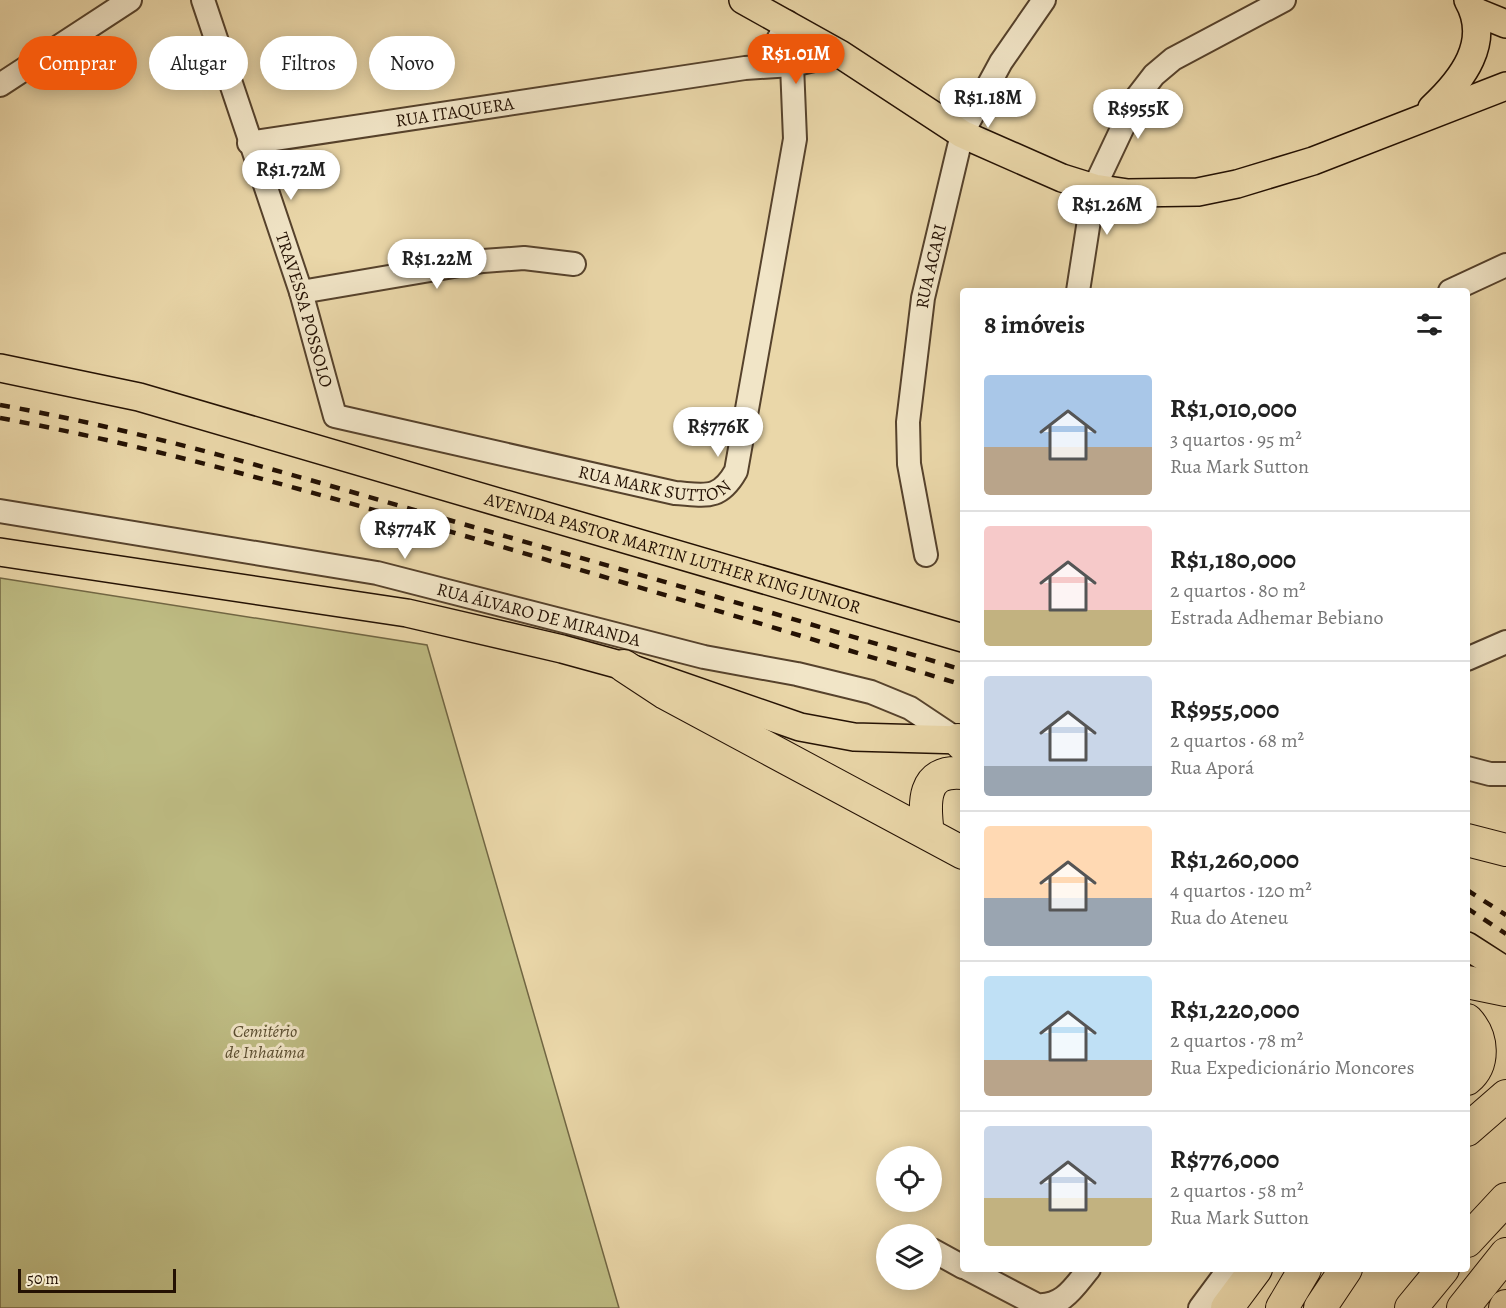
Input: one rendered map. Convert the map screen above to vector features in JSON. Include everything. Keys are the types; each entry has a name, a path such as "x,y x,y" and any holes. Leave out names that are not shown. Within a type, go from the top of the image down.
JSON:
{"highway":[{"path":"624,666 665,693 960,851"},
{"path":"928,834 925,809 933,782 941,775 951,772 960,773"},
{"path":"1470,843 1506,850"},
{"path":"1470,983 1506,990"},
{"path":"1470,1024 1479,1038 1480,1052 1477,1065 1470,1075"},
{"path":"1470,1127 1506,1096"},
{"path":"1470,1238 1506,1199"},
{"path":"1464,1308 1506,1254"},
{"path":"1227,1308 1254,1272"},
{"path":"1282,1308 1303,1272"},
{"path":"1320,1308 1344,1272"},
{"path":"1411,1308 1441,1272"}],"main road":[{"path":"743,0 784,11 840,54 962,134 1053,175 1094,188 1158,194 1198,192 1237,184 1313,161 1423,116 1506,86"},
{"path":"1423,116 1454,88 1468,68 1475,49 1471,5"},
{"path":"1471,5 1506,24"},
{"name":"AVENIDA PASTOR MARTIN LUTHER KING JUNIOR","path":"0,368 138,397 960,637"},
{"path":"0,552 407,613 562,649 624,666 800,726 854,737 960,742"},
{"path":"1470,844 1506,868"},
{"path":"1470,948 1506,970"}],"street":[{"path":"0,85 130,0"},
{"name":"TRAVESSA POSSOLO","path":"203,0 249,143 301,292 335,416"},
{"name":"RUA ACARI","path":"926,555 909,464 908,422 923,298 962,134 1001,62 1044,0"},
{"path":"1078,288 1094,188 1137,97 1154,75 1173,59 1284,0"},
{"path":"765,66 784,11"},
{"name":"RUA ITAQUERA","path":"249,143 765,66 792,65 840,54"},
{"name":"RUA MARK SUTTON","path":"335,416 675,493 711,496 727,487 736,471 742,444 795,139 792,65"},
{"path":"301,292 483,261 525,258 574,264"},
{"path":"1456,288 1506,265"},
{"name":"RUA ÁLVARO DE MIRANDA","path":"0,511 377,573 704,657 797,674 871,692 910,708 960,741"},
{"path":"1470,658 1506,642"},
{"path":"1470,769 1490,774 1506,774"},
{"path":"942,1255 960,1265"},
{"path":"980,1272 1037,1305 1050,1306 1061,1301 1086,1272"},
{"path":"1200,1308 1227,1272"}],"green space":[{"name":"Cemitério de Inhaúma","path":"0,578 427,645 619,1308 0,1308"}],"railway":[{"path":"0,405 112,428 278,471 960,669"},
{"path":"0,418 57,429 226,469 448,531 960,684"},
{"path":"1470,892 1506,915"},
{"path":"1470,910 1506,934"}]}
